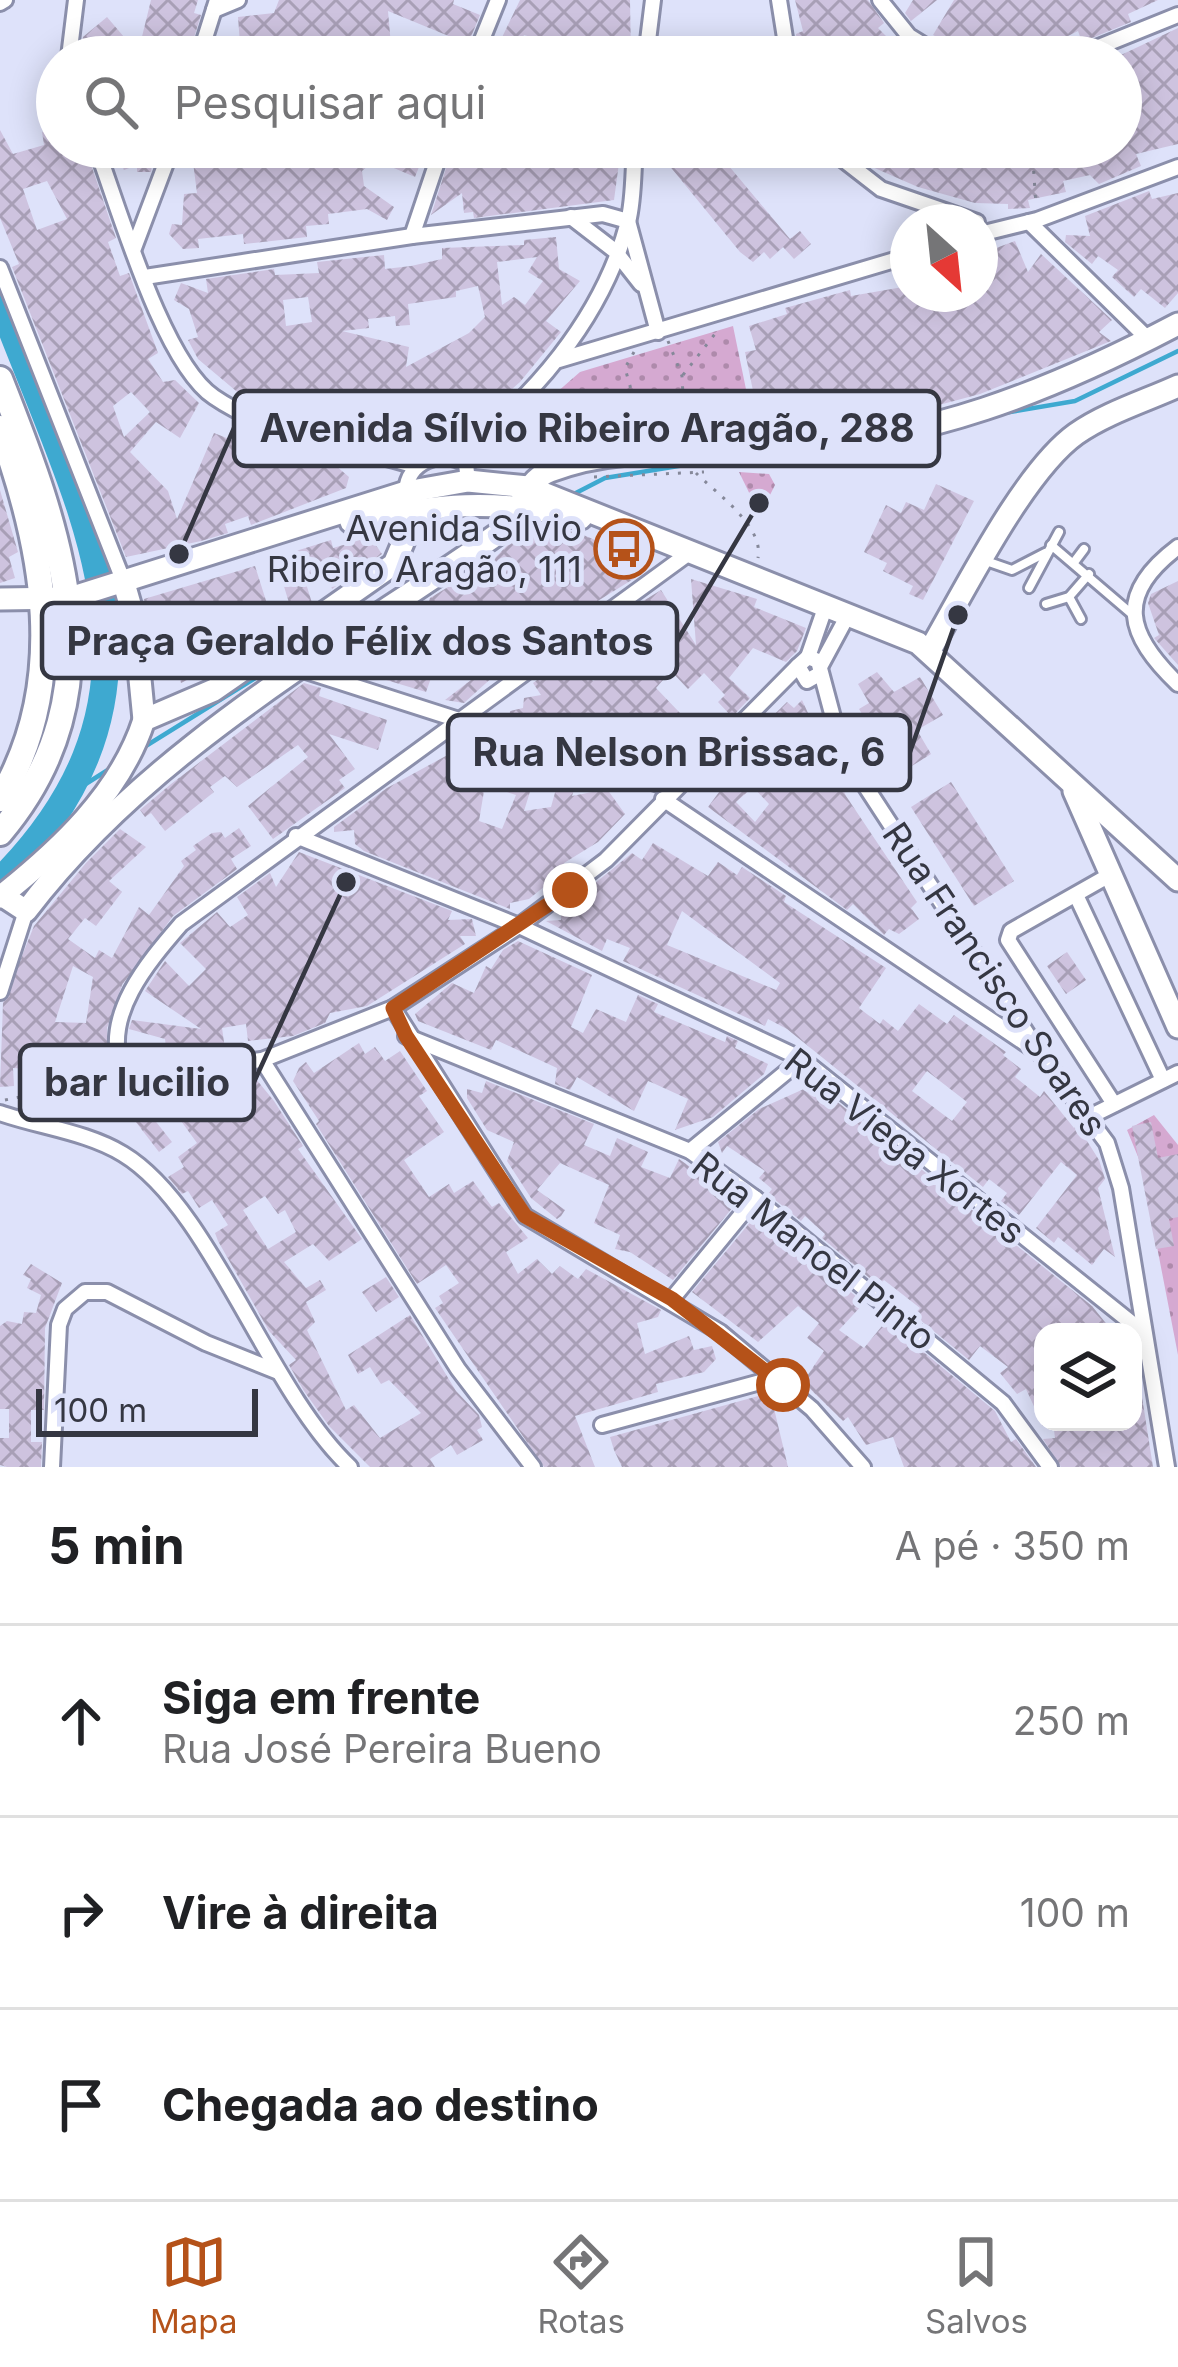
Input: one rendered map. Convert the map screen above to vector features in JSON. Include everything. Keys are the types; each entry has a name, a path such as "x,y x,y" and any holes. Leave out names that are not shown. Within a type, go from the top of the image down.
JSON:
{"main road":[{"path":"0,379 37,472 58,599 67,692 35,781 0,833"},
{"path":"0,428 58,599 32,725 0,799"}],"street":[{"path":"72,36 76,0"},
{"path":"206,36 215,5 238,0"},
{"path":"483,36 498,0"},
{"path":"649,36 653,0"},
{"path":"778,0 784,36"},
{"path":"880,0 909,36"},
{"path":"1126,36 1178,15"},
{"path":"998,229 1033,221 1178,166"},
{"path":"104,168 145,277 190,375 210,395 263,421 416,466"},
{"path":"134,248 164,168"},
{"path":"412,236 435,168"},
{"path":"633,168 628,221 654,338"},
{"path":"851,168 870,184 927,204"},
{"path":"145,277 571,217 603,214 628,221"},
{"path":"571,217 615,251 641,284"},
{"path":"144,720 214,690 394,564 404,551 415,502 409,473 416,466 451,457 485,435 559,361 628,221"},
{"path":"1033,221 1148,340"},
{"path":"559,361 654,338 890,261"},
{"path":"0,268 123,580 137,638 144,720 136,745 94,810 2,896 26,911"},
{"path":"0,992 26,911 68,859 156,771 499,533 525,496 552,471 636,452 776,450 917,430 994,410 1178,324"},
{"path":"930,650 983,559 1060,447 1079,431 1178,386"},
{"path":"0,598 58,599 245,544 455,495 485,435"},
{"path":"451,457 467,473 525,496 627,526"},
{"path":"415,502 525,496 574,503 930,650 1178,880"},
{"path":"1178,547 1149,574 1133,615 1148,653 1178,684"},
{"path":"688,553 181,924 155,954 118,1027 118,1058 125,1072 262,1060 393,1008 519,926 606,860 774,693 810,670 849,613"},
{"path":"810,670 826,605"},
{"path":"303,670 464,718 668,794 1039,1052"},
{"name":"Rua Francisco Soares","path":"810,670 864,784 1039,1052 1091,1116 1121,1188 1167,1467"},
{"path":"136,745 140,760 156,771"},
{"path":"1071,783 1178,1027"},
{"name":"Rua Viega Xortes","path":"296,836 519,926 802,1059 1144,1333"},
{"path":"1108,876 1011,931 1008,944 1114,1104"},
{"path":"1076,895 1163,1079"},
{"path":"393,1008 406,1036 525,1216 672,1299 775,1378 863,1467"},
{"name":"Rua Manoel Pinto","path":"406,1036 690,1151 755,1198 1003,1403 1049,1467"},
{"path":"690,1151 802,1059"},
{"path":"262,1060 458,1369 532,1467"},
{"path":"1091,1116 1178,1072"},
{"path":"0,1113 90,1139 143,1168 168,1195 277,1371 350,1467"},
{"path":"672,1299 755,1198"},
{"path":"52,1467 59,1325 64,1309 85,1292 107,1292 206,1343 277,1371"},
{"path":"602,1425 775,1378"}],"lane":[{"path":"1029,588 1059,532"},
{"path":"983,559 1012,570 1048,549"},
{"path":"1048,549 1075,561 1133,615"},
{"path":"1075,561 1084,549"},
{"path":"1046,604 1069,597 1089,574"},
{"path":"1069,597 1082,620"},
{"path":"762,680 774,693"}],"path":[{"path":"1032,168 1033,221"},
{"path":"682,376 729,310"},
{"path":"680,412 663,414 653,409 632,393 625,379 634,352 654,338 669,342 682,376 680,412 688,449"},
{"path":"574,503 587,475 605,481 719,470"},
{"path":"695,472 752,529 760,546 757,563"},
{"path":"0,1101 102,1082 125,1072"}],"shaded area":[{"path":"733,326 756,438 678,423 496,466 483,464 491,450 580,372"},
{"path":"739,472 769,474 775,485 760,515"},
{"path":"1154,1115 1178,1145 1178,1355 1141,1164 1127,1130"}],"building":[{"path":"151,0 198,0 194,13 201,15 194,36 142,36"},
{"path":"279,0 454,0 453,4 480,15 471,36 449,36 388,11 390,36 239,36 238,17 274,13"},
{"path":"520,0 630,0 631,36 503,36"},
{"path":"795,0 868,0 884,23 878,28 886,36 796,36 803,31"},
{"path":"913,0 937,0 911,21 905,13"},
{"path":"954,0 1158,0 1128,14 1131,22 1097,36 1080,36 1078,31 1068,36 933,35"},
{"path":"107,17 123,36 84,36"},
{"path":"1178,28 1178,144 1142,153 1142,45"},
{"path":"0,130 13,154 36,147 36,168 92,168 116,238 108,242 120,276 129,273 158,353 148,359 163,382 175,380 199,403 180,438 156,422 130,452 168,491 177,519 214,433 237,442 252,438 255,454 290,452 287,443 337,457 335,465 349,477 346,488 251,525 248,516 225,524 228,533 126,557 12,267 19,264 0,218","holes":["47,181 67,219 37,230 23,189","131,392 150,412 124,437 113,406"]},
{"path":"194,168 366,168 364,186 394,207 387,220 367,209 328,214 329,224 306,226 307,237 244,244 243,234 198,239 199,248 183,249 169,234 172,224 182,225 184,194 197,193"},
{"path":"394,168 419,168 415,177"},
{"path":"446,168 618,168 614,200 474,218 473,212 464,213 462,193 431,215"},
{"path":"671,168 731,168 790,239 800,231 811,244 794,259 783,247 770,259 764,252 753,262"},
{"path":"875,168 1136,168 1099,184 1090,175 1063,181 1066,192 1028,200 1030,208 975,203 918,187"},
{"path":"1149,191 1152,199 1178,193 1178,293 1165,308 1141,289 1134,297 1112,277 1118,270 1098,256 1092,264 1065,242 1066,235 1090,236 1085,216"},
{"path":"556,237 559,269 580,281 546,321 561,332 520,382 486,412 435,440 371,435 242,396 198,359 188,340 198,337 189,309 174,300 181,283 208,293 206,279 274,269 275,275 319,273 317,262 384,255 385,269 411,266 442,259 442,248 524,245 524,240","holes":["537,257 528,272 543,281 525,305 514,297 502,305 497,262","478,286 485,317 469,333 406,367 409,347 342,331 369,328 368,319 395,316 396,326 410,325 408,304 456,297 456,291","308,297 312,322 286,326 283,300"]},
{"path":"1015,241 1028,272 1041,254 1112,320 1099,332 1111,341 980,394 883,420 777,434 772,412 758,415 745,352 756,350 749,326 787,314 785,308 850,290 851,296 890,289 890,312 998,312 998,247"},
{"path":"936,484 974,501 923,600 909,594 913,586 883,571 887,563 864,552 886,505 901,513 906,502 924,510"},
{"path":"0,490 18,552 9,557 15,578 0,583"},
{"path":"528,524 579,533 638,559 641,566 635,578 575,615 579,620 549,641 542,631 501,655 507,664 464,703 445,700 471,680 444,642 426,692 353,670 348,652 354,649 406,664 414,643 438,633 424,614 430,598 494,559"},
{"path":"370,537 382,554 332,589 327,570 304,577 312,603 293,616 279,570 300,563 296,551 331,540 333,548"},
{"path":"255,566 275,629 230,655 217,621 191,633 199,660 207,658 210,669 181,683 179,676 173,678 167,662 154,663 144,599"},
{"path":"691,579 757,599 754,607 806,628 797,651 786,662 753,648 729,678 750,698 732,717 718,702 725,695 704,673 688,689 671,671 656,688 703,737 689,750 694,755 686,763 660,768 638,756 639,751 583,734 581,742 563,741 509,721 510,711 523,708 524,698 541,695 533,683 555,667 558,672 575,660 593,681 618,667 598,637 616,624 623,635 642,622 632,608 661,590 696,645"},
{"path":"1178,581 1178,665 1154,638 1159,635 1148,603 1151,594"},
{"path":"877,672 894,692 920,677 943,715 917,730 931,754 899,774 859,709 869,703 858,684"},
{"path":"304,683 321,688 319,696 387,720 378,750 329,734 355,769 339,780 345,788 273,839 248,806 308,757 298,745 237,787 225,776 210,787 214,792 165,831 151,813 145,817 140,810"},
{"path":"802,700 846,796 917,902 911,908 919,919 899,934 889,929 884,935 853,904 847,910 708,807 722,788 721,777 733,766 727,761 787,702 794,708","holes":["753,787 769,804 755,822 736,802"]},
{"path":"466,745 513,756 515,750 580,771 572,796 607,789 625,814 598,842 564,863 567,868 529,899 510,903 510,909 364,851 355,844 354,830 334,832 334,827 387,788","holes":["533,782 556,789 551,807 524,811","485,785 516,795 502,829 479,821"]},
{"path":"951,782 1014,881 974,906 911,807"},
{"path":"239,828 251,846 231,859 237,869 173,916 122,985 107,1028 109,1065 100,1065 91,1076 64,1081 63,1072 46,1075 45,1070 13,1068 14,1086 0,1087 3,1003 34,926 86,863 120,829 146,847 109,881 122,892 96,926 85,918 68,939 95,958 99,950 112,958 139,907 149,915 184,866 181,861 196,850 193,846 212,833 221,832 225,838","holes":["73,966 93,977 86,1023 55,1022"]},
{"path":"653,843 708,876 718,862 737,875 742,867 786,896 784,902 886,968 859,1008 880,1024 883,1019 898,1031 919,1004 947,1024 954,1015 1006,1052 1003,1055 1021,1069 1015,1077 1040,1097 1044,1091 1074,1128 1077,1125 1099,1160 1105,1179 1098,1188 1115,1257 1104,1249 1092,1265 1058,1237 1054,1243 1036,1228 1077,1175 1061,1162 1019,1215 1001,1201 1007,1193 989,1179 983,1187 787,1029 768,1019 765,1026 623,961 630,948 607,939 602,951 546,921 561,920 561,911 632,853 642,860","holes":["682,911 780,983 776,990 667,945","927,1071 967,1102 952,1121 912,1091"]},
{"path":"299,852 452,911 448,920 472,919 476,936 460,936 465,944 367,1006 330,1013 325,1023 293,1036 248,1041 246,1024 222,1028 225,1049 191,1054 190,1045 166,1048 165,1039 129,1029 132,1020 201,1029 145,991 165,961 189,986 206,969 180,943 217,912 230,927 248,915 237,897 270,873 276,887"},
{"path":"518,941 592,975 571,1027 583,1033 596,1009 626,1022 638,995 658,1004 654,1012 725,1042 727,1036 738,1041 735,1048 768,1064 764,1074 713,1117 675,1130 688,1099 653,1083 648,1081 634,1111 577,1077 570,1090 555,1084 557,1068 496,1040 491,1050 418,1021 415,1014 452,983 474,993 486,966 491,969 503,950"},
{"path":"1067,952 1086,980 1066,994 1047,966"},
{"path":"359,1043 365,1054 375,1047 385,1061 400,1051 427,1091 419,1096 444,1132 404,1160 429,1197 449,1184 454,1193 473,1181 492,1207 499,1203 528,1238 506,1252 518,1274 537,1259 552,1274 560,1266 578,1279 586,1269 661,1310 658,1317 637,1323 645,1354 689,1336 694,1350 712,1346 716,1359 704,1372 656,1384 658,1392 575,1416 595,1467 544,1467 435,1308 443,1303 439,1296 459,1283 446,1265 417,1284 316,1124 319,1121 293,1081 299,1068 306,1062 314,1073"},
{"path":"233,1077 256,1079 274,1101 303,1146 298,1149 362,1239 329,1261 313,1244 284,1262 306,1288 320,1280 326,1290 306,1302 315,1322 307,1330 346,1410 354,1405 380,1438 421,1413 389,1380 381,1384 370,1367 358,1374 348,1355 410,1315 456,1391 479,1415 482,1427 477,1430 483,1440 457,1455 451,1445 430,1459 435,1467 370,1467 329,1426 304,1391 289,1365 296,1360 269,1331 218,1241 215,1233 228,1225 212,1200 199,1208 188,1191 182,1194 168,1177 184,1167 178,1157 197,1143 155,1085 200,1079 219,1101 239,1088","holes":["265,1196 278,1214 285,1210 296,1232 268,1249 243,1210"]},
{"path":"486,1081 594,1124 584,1145 610,1156 617,1138 648,1152 641,1167 670,1178 679,1159 738,1201 673,1280 630,1252 615,1249 620,1235 594,1223 609,1185 560,1163 537,1190 565,1210 561,1216 557,1219 531,1198 507,1161 514,1142 487,1130 467,1098 467,1089 482,1093"},
{"path":"815,1084 1092,1306 1106,1323 1034,1323 1034,1406 1026,1389 1017,1394 1000,1373 1008,1367 980,1346 969,1360 914,1315 920,1308 884,1280 879,1286 822,1238 825,1234 805,1216 801,1221 768,1194 772,1189 759,1178 765,1171 727,1146 722,1153 718,1142 759,1109"},
{"path":"134,1094 172,1142 159,1152 122,1104"},
{"path":"1151,1122 1158,1158 1178,1154 1178,1217 1169,1219 1174,1246 1156,1249 1132,1126"},
{"path":"757,1214 864,1303 839,1330 864,1348 886,1321 995,1411 1011,1442 1016,1439 1036,1467 904,1467 893,1437 866,1445 848,1417 843,1421 803,1382 824,1351 807,1338 819,1323 798,1306 758,1342 692,1292"},
{"path":"31,1264 62,1283 45,1328 44,1410 31,1410 31,1442 42,1442 41,1467 7,1467 0,1465 0,1438 9,1438 9,1409 0,1409 0,1326 7,1321 22,1324 24,1312 36,1313 41,1295 27,1288 31,1279 23,1275"},
{"path":"386,1277 399,1297 376,1312 362,1292"},
{"path":"771,1396 788,1467 622,1467 614,1450 610,1437"},
{"path":"1142,1397 1153,1467 1061,1467 1043,1439 1055,1438 1054,1431 1142,1431"}],"waterway":[{"path":"0,300 86,527 102,598 105,669 92,739 58,809 0,881"},
{"path":"1004,413 1075,401 1178,351"},
{"path":"570,496 605,478 703,462"},
{"path":"141,749 407,584"},
{"path":"73,792 111,768"}],"place":[{"name":"Praça Geraldo Félix dos Santos","path":"759,503"},
{"name":"Avenida Sílvio Ribeiro Aragão, 111","path":"624,549"},
{"name":"Avenida Sílvio Ribeiro Aragão, 288","path":"179,554"},
{"name":"Rua Nelson Brissac, 6","path":"958,615"},
{"name":"bar lucilio","path":"346,882"}],"route":[{"path":"570,890 393,1008 406,1036 525,1216 672,1299 783,1385"}]}
